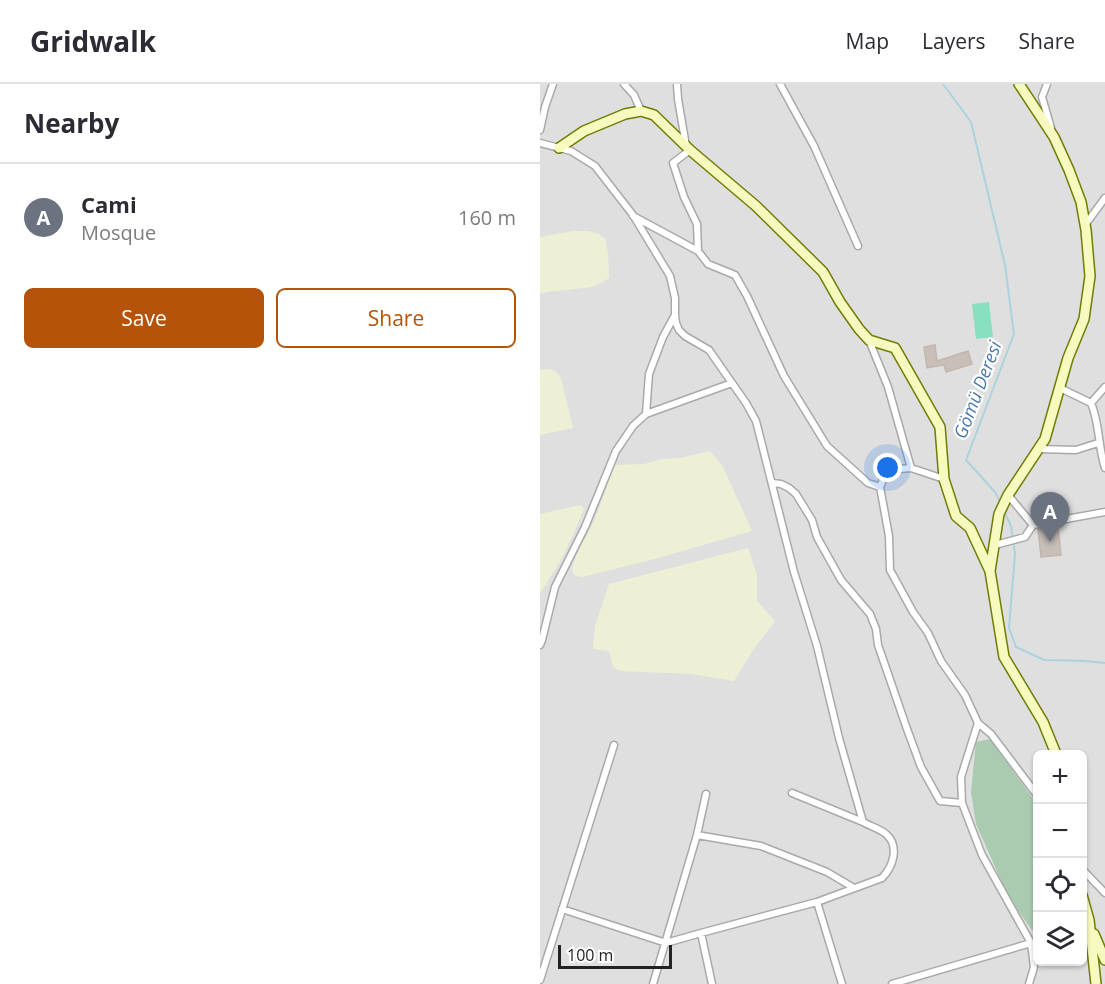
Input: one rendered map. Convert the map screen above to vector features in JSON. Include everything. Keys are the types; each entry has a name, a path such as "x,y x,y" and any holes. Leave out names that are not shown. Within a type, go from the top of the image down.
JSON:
{"street":[{"path":"540,130 553,84"},
{"path":"624,84 634,95 641,111"},
{"path":"677,84 688,148"},
{"path":"780,84 814,146 858,246"},
{"path":"1019,84 1054,137"},
{"path":"990,571 999,514 1008,495 1045,439 1068,358 1084,319 1090,276 1081,202 1054,137 1042,97 1047,84"},
{"path":"559,148 584,131 625,114 641,111 654,115 688,148 756,206 822,272 840,302 869,340 888,387 911,468"},
{"path":"540,143 571,152 595,166 633,215 670,276 675,298 676,323 679,330 709,350 746,402 756,421 794,572 817,646 839,738 863,822"},
{"path":"688,148 673,164 684,197 697,224 698,251"},
{"path":"1085,225 1105,198"},
{"path":"633,215 698,251 708,264 735,275 784,376 827,446 868,483 880,487"},
{"path":"646,414 649,374 663,337 675,315"},
{"path":"869,340 895,348 940,428 944,479 956,516 970,528 990,571 1004,657 1043,722 1054,750"},
{"path":"540,645 555,587 585,527 616,451 633,426 646,414 732,383"},
{"path":"1091,403 1105,387"},
{"path":"1060,388 1091,403 1096,415 1098,443 1105,468"},
{"path":"1038,449 1076,450 1098,443"},
{"path":"944,479 911,468 887,470 880,487 889,536 890,570 913,612 928,633 941,661 965,695 978,723 991,734 1033,789"},
{"path":"772,483 781,484 796,494 812,520 817,537 842,580 870,614 876,629 878,645 921,767 940,801 962,802"},
{"path":"1008,495 1033,525"},
{"path":"994,545 1025,537 1033,525 1105,512"},
{"path":"978,723 961,777 962,802 982,855 1031,943 1034,967 1029,984"},
{"path":"540,980 614,745"},
{"path":"562,909 666,943 817,902 882,878 888,872 894,855 892,844 886,834 863,822 792,793"},
{"path":"653,984 697,835 706,794"},
{"path":"697,835 761,846 827,872 854,888"},
{"path":"1087,873 1105,893"},
{"path":"817,902 842,984"},
{"path":"1087,912 1096,984"},
{"path":"1089,920 1105,960"},
{"path":"701,933 712,984"},
{"path":"892,984 1031,943"}],"shaded area":[{"path":"540,84 1105,84 1105,984 540,984"}],"green space":[{"path":"588,231 599,234 605,239 609,278 592,287 540,293 540,237"},
{"path":"989,302 993,337 976,339 972,304"},
{"path":"540,370 555,371 561,378 573,428 540,435"},
{"path":"710,451 723,467 752,531 582,577 574,575 572,568 577,554 595,519 615,465 644,464"},
{"path":"581,505 584,509 576,528 562,558 540,594 540,514"},
{"path":"748,548 757,575 757,601 775,621 753,650 734,681 691,674 620,671 613,667 609,651 593,649 595,626 609,584"},
{"path":"990,739 1033,798 1033,931 1007,894 976,824 971,792 976,742"}],"building":[{"path":"935,345 937,361 968,351 972,364 946,372 944,365 927,368 924,347"},
{"path":"1058,527 1061,555 1041,557 1038,529"}],"waterway":[{"name":"Gömü Deresi","path":"943,84 971,122 1005,265 1014,334 966,460 995,492 1001,503"},
{"name":"Gömü Deresi","path":"1004,511 1011,526 1015,554 1009,628 1016,647 1044,660 1105,663"}],"place":[{"name":"Cami","path":"1050,542"}]}
